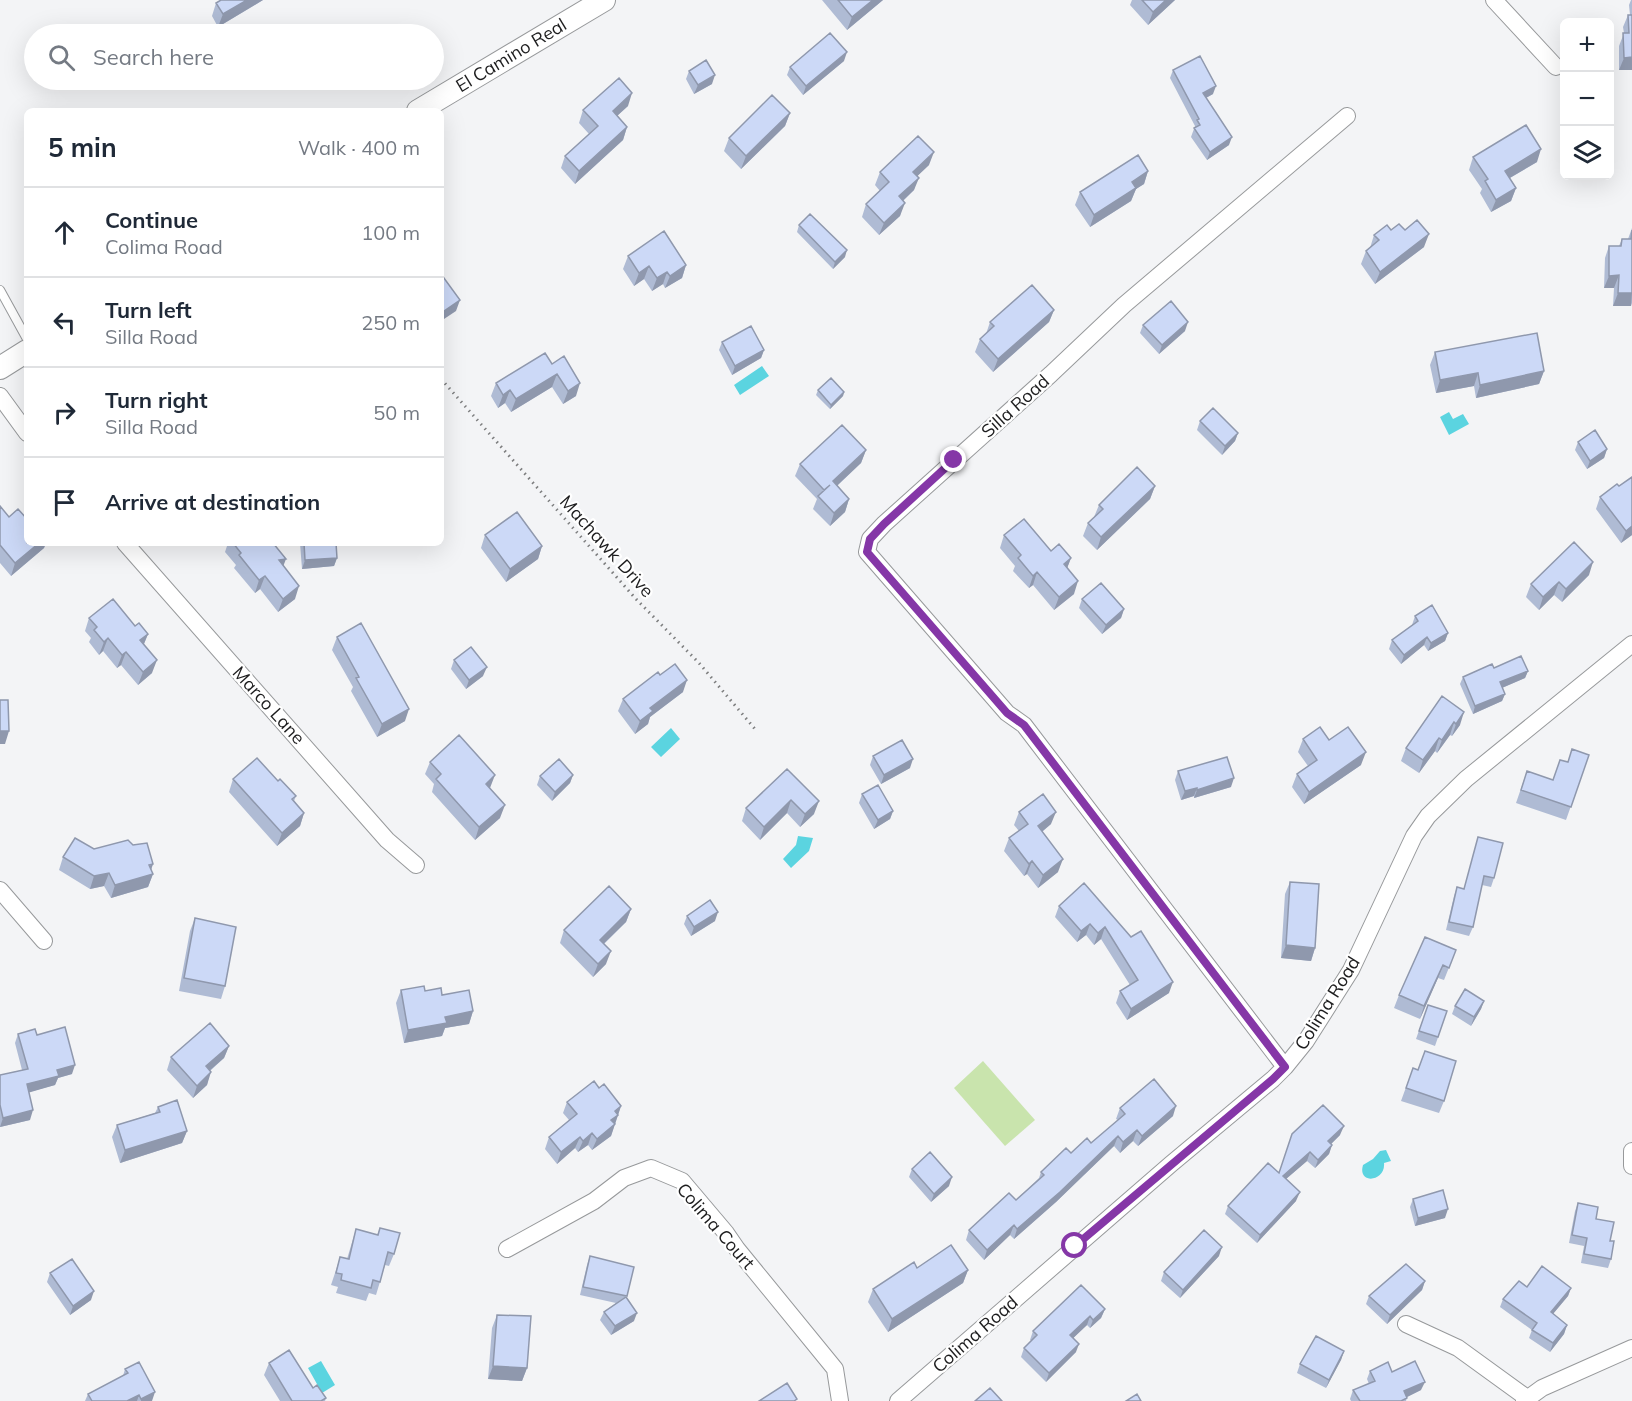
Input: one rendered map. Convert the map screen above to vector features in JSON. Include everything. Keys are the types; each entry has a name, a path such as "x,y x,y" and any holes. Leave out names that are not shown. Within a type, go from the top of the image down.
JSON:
{"main road":[{"name":"El Camino Real","path":"423,108 604,0"},
{"path":"0,368 24,353"}],"street":[{"path":"1494,0 1556,67"},
{"name":"Silla Road","path":"1285,1067 1024,725 1007,713 867,552 870,539 884,524 1124,305 1347,116"},
{"path":"0,396 24,429"},
{"name":"Marco Lane","path":"128,546 387,840 416,865"},
{"name":"Colima Road","path":"898,1401 1285,1067 1306,1041 1351,970 1410,844 1428,816 1466,779 1632,644"},
{"path":"0,890 44,941"},
{"path":"1632,1150 1632,1166"},
{"name":"Colima Court","path":"507,1249 594,1201 624,1178 651,1168 682,1181 835,1369 840,1401"},
{"path":"1406,1324 1458,1348 1525,1400 1542,1388 1632,1348"}],"lane":[{"path":"0,290 24,334"}],"path":[{"name":"Machawk Drive","path":"444,382 636,599 699,663 755,729"}],"green space":[{"path":"983,1061 1035,1120 1005,1146 954,1088"}],"water":[{"path":"762,366 769,376 740,395 734,385"},
{"path":"1449,412 1453,419 1463,414 1469,424 1449,435 1440,417"},
{"path":"671,728 680,739 661,757 651,747"},
{"path":"798,836 813,838 809,851 791,868 783,859 796,845"},
{"path":"1386,1150 1391,1161 1384,1163 1381,1174 1372,1179 1364,1176 1363,1165 1380,1151"},
{"path":"321,1361 335,1385 322,1393 308,1368"}],"building":[{"path":"221,0 247,0 223,14 216,3"},
{"path":"838,0 873,0 852,17"},
{"path":"1142,0 1166,0 1153,12"},
{"path":"1628,15 1632,15 1632,57 1624,58 1623,33 1629,33"},
{"path":"830,33 847,52 806,86 790,67"},
{"path":"1200,56 1216,86 1203,93 1232,137 1210,152 1194,128 1200,125 1197,120 1199,119 1173,70"},
{"path":"706,60 715,75 698,85 689,71"},
{"path":"619,78 632,93 613,111 627,127 579,171 565,156 598,126 583,110"},
{"path":"772,95 790,113 746,156 729,138"},
{"path":"1526,125 1541,149 1505,171 1516,188 1496,200 1485,181 1488,179 1473,157"},
{"path":"918,136 934,152 913,172 919,178 899,196 905,203 884,223 866,204 889,182 880,172"},
{"path":"1138,155 1148,171 1132,182 1136,188 1094,215 1080,192"},
{"path":"810,214 847,250 835,262 799,225"},
{"path":"1417,220 1429,234 1380,272 1366,251 1379,240 1374,235 1387,225 1391,230 1399,224 1405,230"},
{"path":"1632,230 1632,293 1618,293 1619,275 1609,276 1609,246 1621,246 1622,239 1631,239"},
{"path":"664,231 686,265 670,276 667,272 657,278 649,266 639,273 628,256"},
{"path":"444,278 460,300 444,311"},
{"path":"1032,285 1054,310 998,359 980,339 994,326 990,322"},
{"path":"1171,301 1188,322 1162,345 1143,325"},
{"path":"751,326 764,350 735,366 722,342"},
{"path":"1537,333 1544,371 1480,385 1478,373 1440,380 1435,352"},
{"path":"545,353 552,364 564,356 580,383 568,391 557,374 516,399 510,390 503,395 496,383"},
{"path":"831,378 844,392 831,405 818,390"},
{"path":"1213,408 1238,433 1225,446 1200,421"},
{"path":"842,425 866,450 833,481 849,499 834,513 818,496 830,485 824,490 800,464"},
{"path":"1595,430 1607,449 1590,461 1578,442"},
{"path":"1137,467 1155,486 1101,537 1088,523 1103,509 1099,505"},
{"path":"1632,477 1632,526 1626,531 1600,497 1617,484 1619,486"},
{"path":"0,506 9,517 18,509 24,516 24,546 35,546 15,563 0,545"},
{"path":"517,512 542,546 510,569 485,535"},
{"path":"1024,519 1051,551 1059,544 1071,558 1064,564 1078,581 1059,597 1037,572 1033,576 1018,558 1021,555 1004,535"},
{"path":"1574,542 1593,562 1566,589 1559,582 1543,597 1531,584"},
{"path":"235,546 275,546 286,559 279,560 299,586 283,599 265,576 259,580 239,555 241,553"},
{"path":"304,546 336,546 337,558 305,560"},
{"path":"1101,583 1124,609 1106,625 1082,599"},
{"path":"113,599 135,626 139,623 148,634 140,640 157,660 143,672 126,652 122,655 108,638 104,642 94,630 97,627 89,618"},
{"path":"1432,605 1448,633 1431,643 1427,637 1404,655 1392,640 1418,621 1415,616"},
{"path":"361,623 409,709 382,724 356,678 359,677 337,637"},
{"path":"471,647 487,667 469,680 454,660"},
{"path":"1521,656 1528,671 1500,682 1505,694 1475,706 1463,677 1492,664 1494,668"},
{"path":"675,664 687,680 650,708 653,711 640,721 623,699 658,672 660,675"},
{"path":"1442,696 1464,712 1442,740 1439,738 1423,760 1406,748"},
{"path":"0,700 8,700 9,731 0,731"},
{"path":"1320,727 1329,740 1348,727 1366,752 1309,792 1297,774 1317,760 1303,739"},
{"path":"459,735 495,775 486,784 505,805 479,827 436,779 441,774 430,762"},
{"path":"902,740 913,759 884,775 873,756"},
{"path":"1572,749 1589,755 1571,807 1521,790 1527,771 1553,780 1560,760 1568,762"},
{"path":"1227,757 1234,778 1197,790 1197,788 1185,791 1178,771"},
{"path":"257,758 278,781 280,779 296,796 292,799 304,813 282,833 233,779"},
{"path":"559,759 573,775 555,792 540,776"},
{"path":"787,769 819,801 805,814 791,800 764,827 746,808"},
{"path":"878,785 893,811 878,820 862,794"},
{"path":"1043,794 1056,812 1038,826 1063,859 1043,875 1032,861 1029,864 1009,838 1028,824 1019,812"},
{"path":"1478,837 1503,843 1494,878 1484,876 1473,927 1449,922 1457,887 1464,889"},
{"path":"75,838 94,849 128,840 133,845 147,843 153,864 149,865 153,874 115,885 109,873 94,876 63,857"},
{"path":"1290,882 1319,884 1315,948 1286,945"},
{"path":"1084,883 1131,937 1141,931 1173,982 1131,1009 1120,991 1138,980 1105,927 1098,933 1090,924 1081,931 1059,906"},
{"path":"609,886 631,909 600,940 611,951 598,964 564,930"},
{"path":"710,900 718,912 694,927 687,916"},
{"path":"195,918 236,927 225,986 184,978"},
{"path":"1425,937 1456,950 1449,968 1443,965 1424,1006 1399,995"},
{"path":"424,986 425,991 441,988 442,995 469,990 473,1011 445,1017 447,1023 408,1030 401,990"},
{"path":"1465,989 1484,1001 1474,1017 1455,1006"},
{"path":"1428,1005 1447,1011 1438,1037 1419,1031"},
{"path":"210,1023 229,1046 206,1066 211,1072 197,1086 171,1057"},
{"path":"65,1027 75,1065 57,1070 59,1076 27,1084 33,1110 3,1118 0,1105 0,1075 28,1069 18,1034 35,1029 37,1035"},
{"path":"1425,1051 1456,1061 1444,1101 1406,1088 1413,1068 1418,1070"},
{"path":"1154,1079 1176,1106 1142,1136 1137,1130 1123,1142 1118,1136 1060,1192 1017,1229 1014,1225 987,1250 969,1230 1009,1193 1016,1200 1044,1175 1041,1172 1066,1148 1071,1153 1087,1138 1091,1143 1125,1114 1120,1108"},
{"path":"594,1081 599,1088 604,1084 621,1106 615,1111 618,1115 611,1120 615,1124 597,1139 592,1133 583,1141 580,1137 561,1152 549,1137 577,1114 567,1102"},
{"path":"177,1100 187,1131 125,1150 117,1125 160,1112 158,1107"},
{"path":"1323,1105 1344,1126 1328,1141 1332,1145 1318,1160 1310,1152 1283,1176 1300,1192 1260,1235 1228,1206 1268,1163 1279,1173 1292,1134"},
{"path":"930,1152 952,1177 934,1194 912,1169"},
{"path":"1443,1190 1448,1209 1418,1218 1413,1199"},
{"path":"1578,1203 1598,1207 1596,1219 1614,1222 1610,1241 1614,1241 1611,1259 1584,1254 1587,1238 1572,1235"},
{"path":"380,1228 400,1233 394,1254 388,1252 380,1282 373,1280 371,1288 341,1280 342,1274 336,1273 340,1257 349,1259 356,1229 378,1235"},
{"path":"1204,1230 1222,1247 1183,1290 1164,1272"},
{"path":"951,1245 968,1270 892,1319 873,1289 914,1262 917,1268"},
{"path":"590,1256 634,1267 627,1296 583,1287"},
{"path":"72,1259 94,1291 73,1306 50,1273"},
{"path":"1406,1264 1425,1281 1390,1315 1369,1296"},
{"path":"1542,1266 1571,1288 1551,1312 1567,1325 1553,1343 1532,1330 1537,1323 1503,1299 1519,1281 1527,1287"},
{"path":"1081,1285 1105,1309 1093,1320 1090,1316 1070,1335 1079,1344 1049,1373 1024,1348 1037,1335 1033,1331"},
{"path":"626,1297 637,1313 615,1326 604,1312"},
{"path":"497,1315 531,1316 527,1368 493,1366"},
{"path":"1316,1336 1344,1351 1329,1380 1300,1364"},
{"path":"289,1350 313,1388 317,1385 326,1398 321,1401 292,1401 269,1363"},
{"path":"1415,1361 1425,1382 1404,1391 1407,1398 1401,1401 1360,1401 1353,1390 1375,1381 1370,1371 1388,1362 1392,1372"},
{"path":"139,1362 155,1392 141,1399 139,1395 127,1401 92,1401 88,1394 128,1373 125,1369"},
{"path":"787,1383 797,1399 794,1401 759,1401"},
{"path":"990,1388 1002,1401 975,1401"},
{"path":"1137,1394 1141,1401 1126,1401"}],"route":[{"path":"954,460 884,524 870,539 867,552 1007,713 1024,725 1285,1067 1075,1246"}]}
